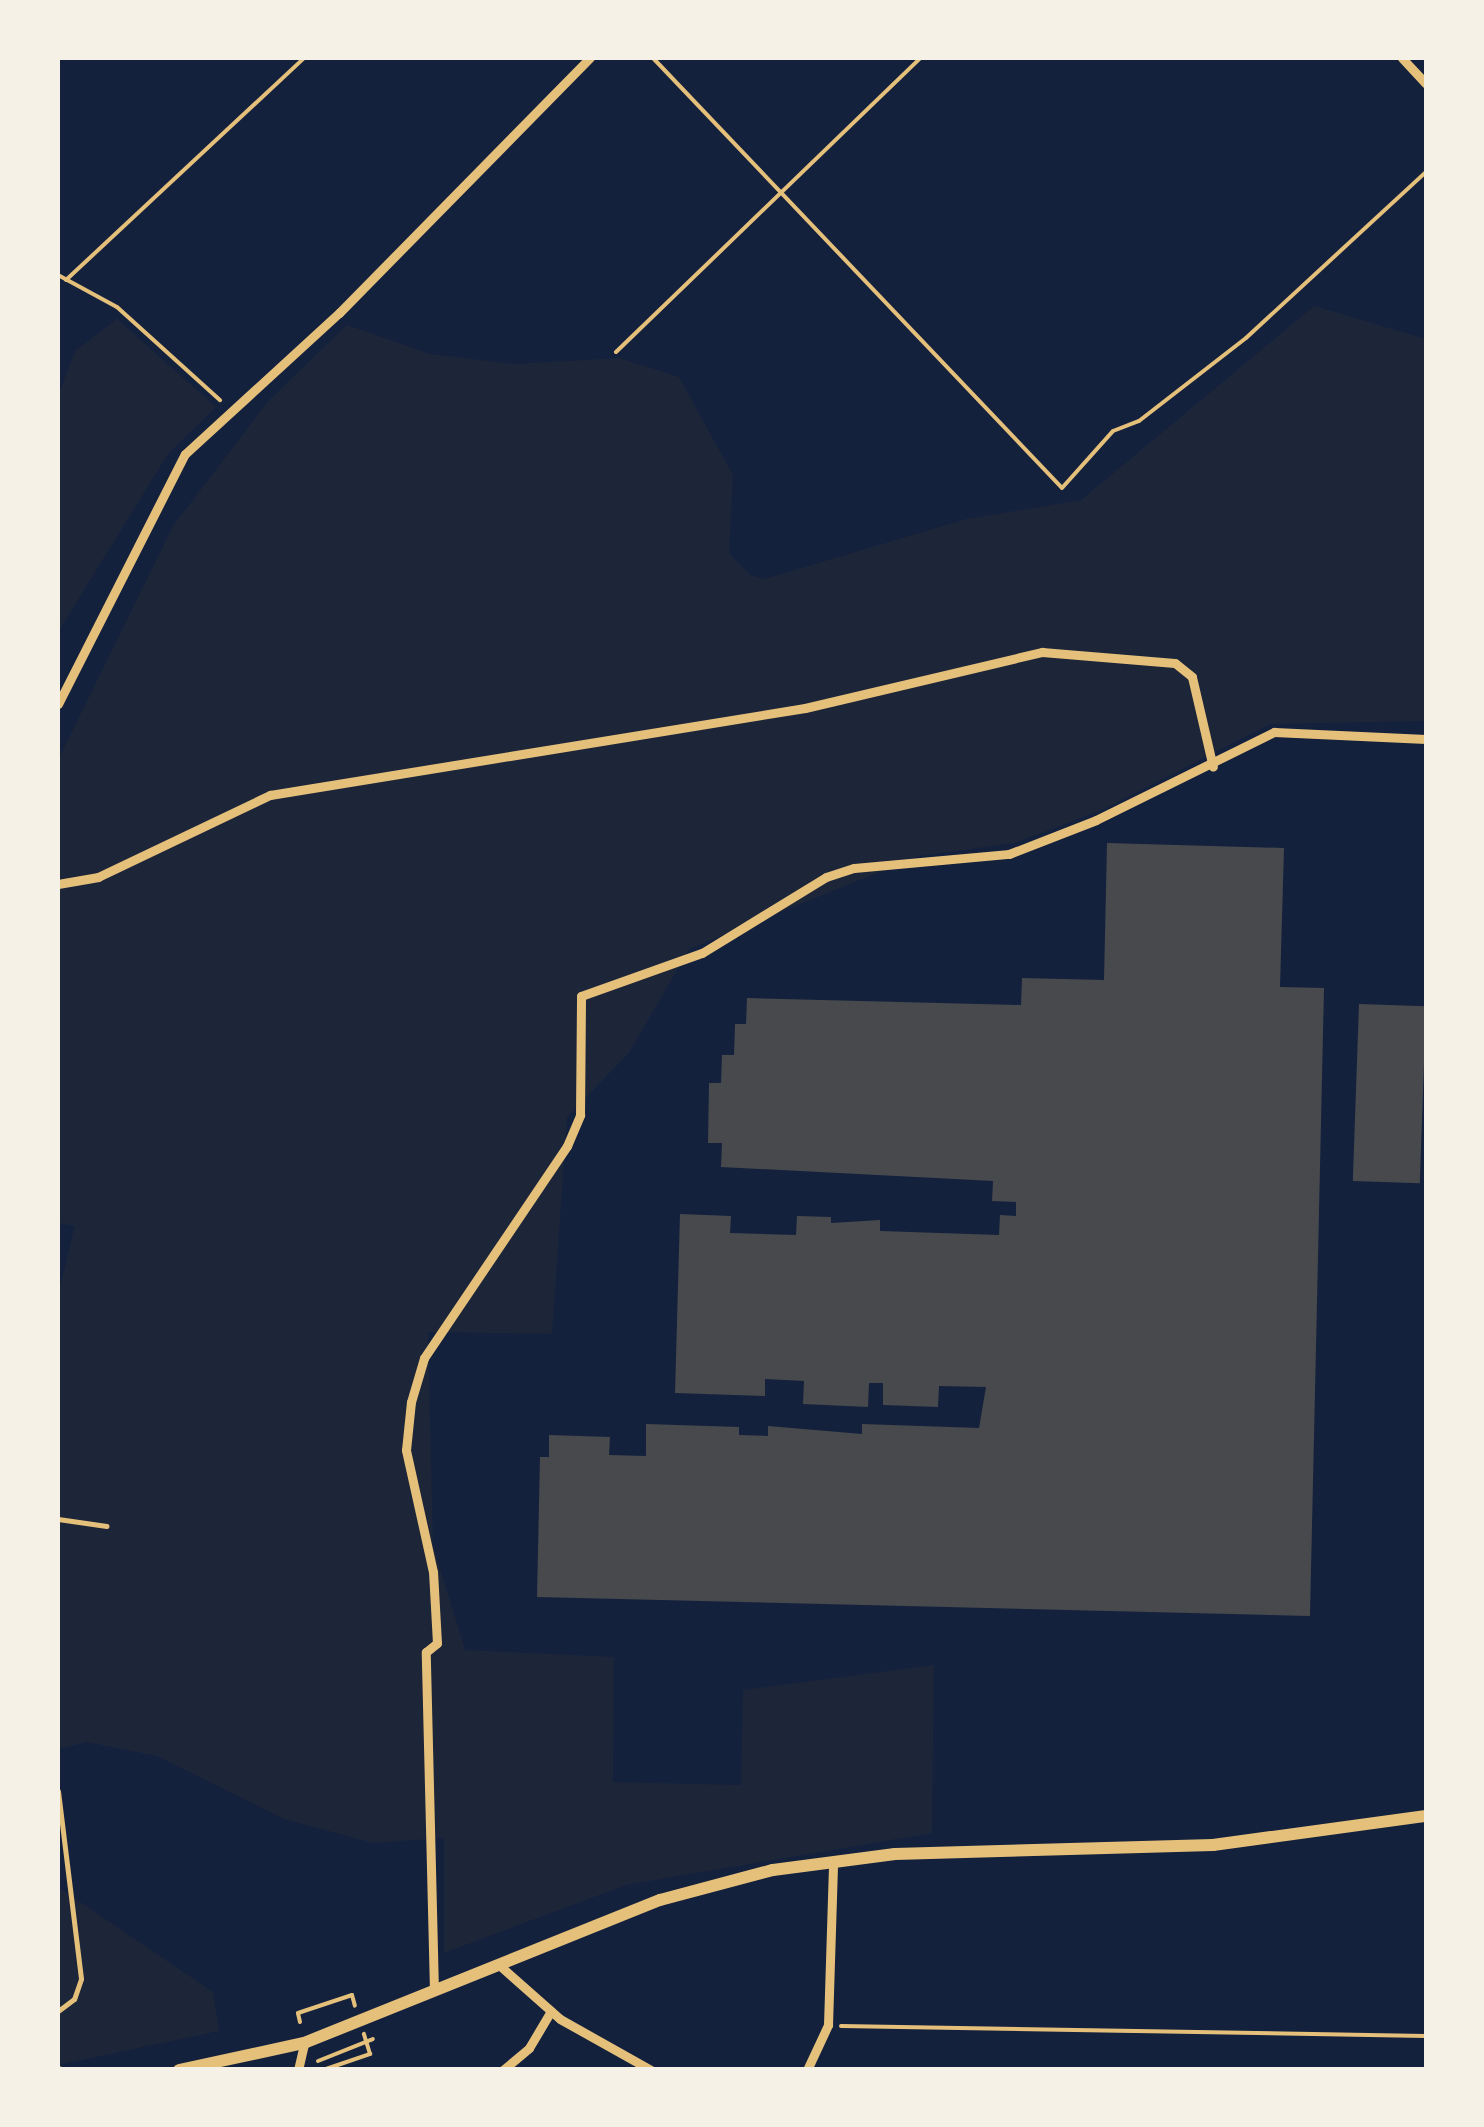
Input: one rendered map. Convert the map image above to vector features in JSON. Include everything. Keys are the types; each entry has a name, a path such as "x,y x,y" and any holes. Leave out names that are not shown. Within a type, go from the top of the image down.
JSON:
{"main road":[{"path":"180,2070 304,2043 660,1900 833,1862 895,1854 1213,1845 1426,1816"}],"street":[{"path":"58,704 185,454 235,413 590,58"},
{"path":"1402,58 1426,84"},
{"path":"58,884 98,877 270,795 805,708 1042,652 1176,664 1192,676 1213,766"},
{"path":"434,1991 426,1652 436,1643 433,1572 406,1450 411,1402 424,1358 513,1218 568,1146 580,1115 581,996 702,953 826,877 854,868 1008,854 1213,766 1274,732 1426,739"},
{"path":"807,2070 828,2025 833,1862"},
{"path":"498,1966 551,2011 651,2070"},
{"path":"502,2070 528,2048 551,2011"},
{"path":"298,2070 304,2043"}],"lane":[{"path":"58,1520 106,1526"},
{"path":"58,1791 81,1980 74,1999 58,2011"}],"path":[{"path":"66,280 304,58"},
{"path":"653,58 1062,488 1113,431 1139,420 1246,338 1426,172"},
{"path":"616,352 920,58"},
{"path":"58,275 117,307 235,413"},
{"path":"300,2022 298,2013 352,1995"},
{"path":"828,2025 1426,2036"},
{"path":"313,2070 323,2058 372,2039"},
{"path":"323,2070 370,2054"}],"shaded area":[{"path":"1314,306 1426,339 1426,721 1270,724 1102,810 1015,843 919,856 689,949 629,1053 567,1117 552,1334 428,1332 433,1545 465,1650 614,1657 613,1782 741,1785 743,1690 934,1665 932,1833 626,1885 444,1953 444,1838 373,1843 284,1819 157,1756 87,1742 58,1749 58,1295 75,1226 58,1223 58,760 173,526 269,400 347,325 430,354 515,364 619,358 679,377 733,475 729,553 750,575 765,579 966,519 1081,500"},
{"path":"117,319 216,407 168,454 58,632 58,396 75,351"},
{"path":"58,1887 213,1992 219,2031 58,2065"}],"building":[{"path":"1107,843 1284,848 1280,987 1324,988 1310,1616 537,1597 540,1457 549,1457 549,1435 610,1437 609,1455 646,1456 646,1424 739,1427 739,1435 768,1436 768,1426 862,1434 862,1424 979,1428 986,1387 939,1386 938,1407 883,1405 883,1383 869,1383 868,1407 803,1404 804,1381 765,1379 765,1396 675,1393 680,1214 731,1216 730,1233 796,1235 797,1216 831,1217 831,1223 880,1220 880,1231 999,1235 1000,1215 1016,1216 1016,1202 992,1201 993,1181 721,1167 722,1143 708,1143 709,1083 721,1083 722,1055 734,1055 735,1024 746,1024 747,998 1021,1005 1022,978 1104,980"},
{"path":"1359,1004 1426,1006 1420,1183 1353,1181"}]}
